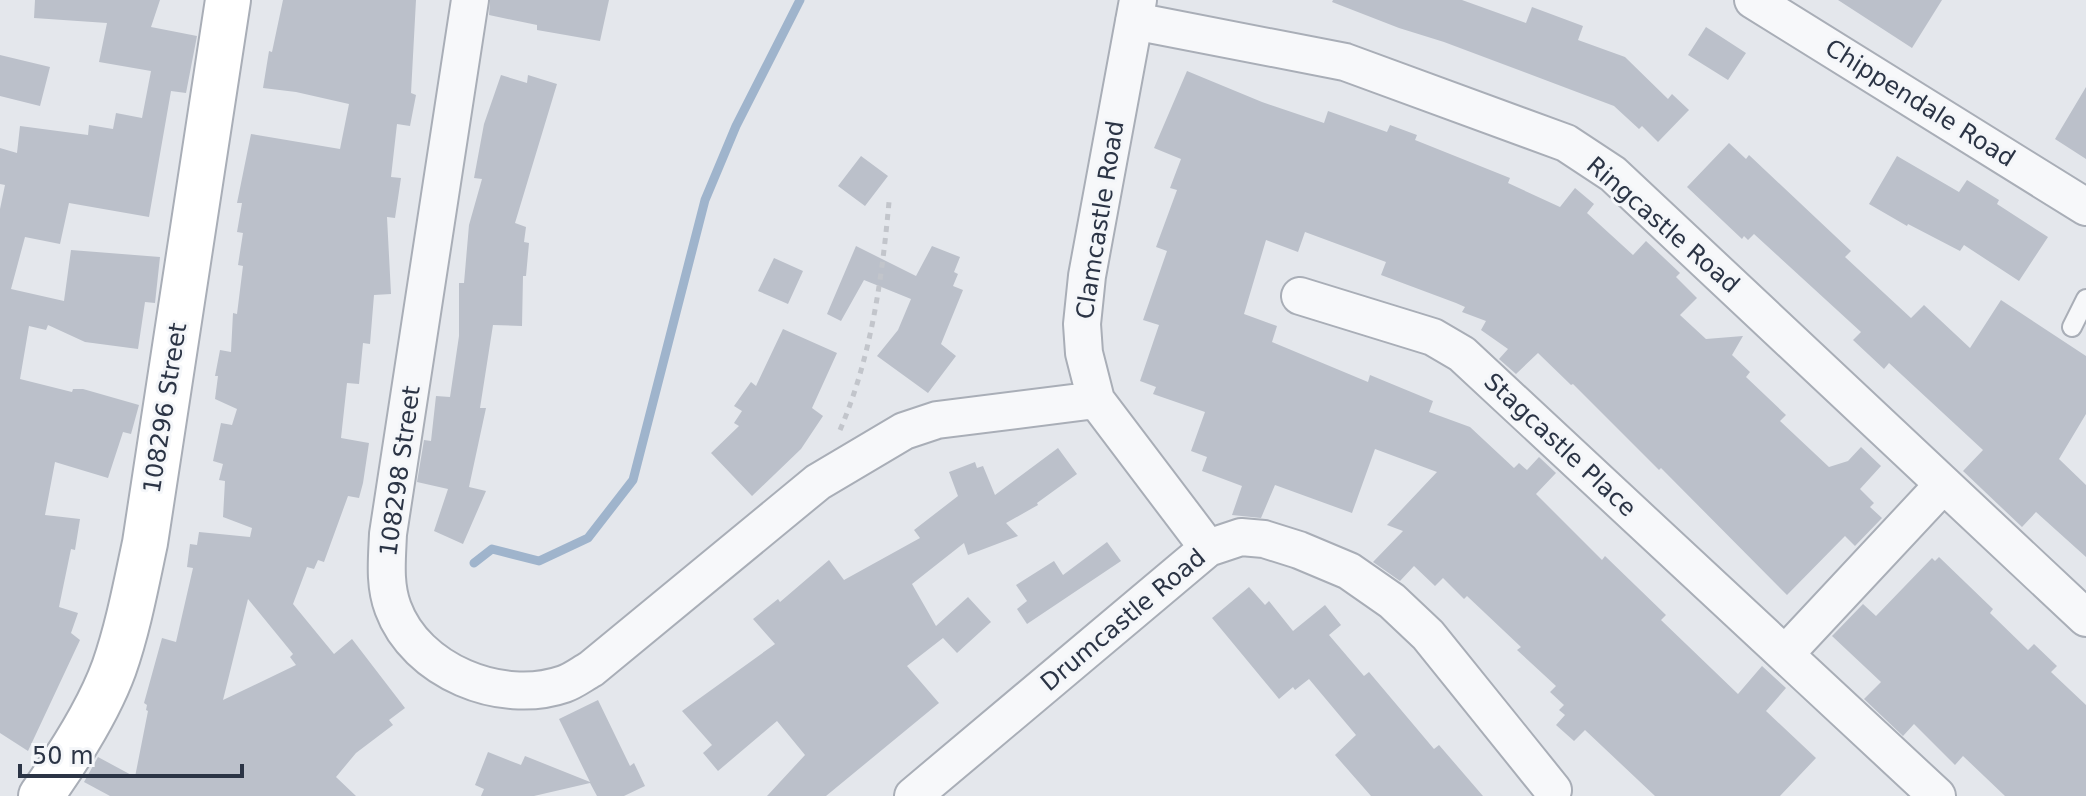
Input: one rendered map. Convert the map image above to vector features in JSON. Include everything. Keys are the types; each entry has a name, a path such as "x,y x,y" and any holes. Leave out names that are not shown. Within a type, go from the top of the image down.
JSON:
{"street":[{"name":"108296 Street","path":"41,796 68,758 113,671 131,610 145,543 228,0"},
{"name":"108298 Street","path":"470,0 388,534 386,579 393,609 410,637 431,659 460,677 487,686 537,690 565,684 591,669 818,482 904,431 937,420 1096,400"},
{"name":"Chippendale Road","path":"1753,0 2086,207"},
{"name":"Clamcastle Road","path":"1136,11 1087,276 1082,324 1084,353 1096,400 1208,548"},
{"name":"Ringcastle Road","path":"1136,11 1345,62 1566,143 1613,174 2086,618"},
{"name":"Stagcastle Place","path":"1300,296 1433,337 1462,354 1937,796"},
{"path":"1786,653 1943,485"},
{"name":"Drumcastle Road","path":"913,796 1208,548 1241,537 1264,539 1299,550 1349,571 1392,601 1428,635 1553,790"}],"lane":[{"path":"2072,327 2086,299"}],"path":[{"path":"818,482 849,409 867,343 882,274 889,202"}],"building":[{"path":"35,0 160,0 151,27 197,36 186,93 171,91 149,217 69,203 60,244 25,237 11,289 64,301 71,250 160,257 155,303 145,302 138,349 85,342 48,325 46,330 29,326 20,379 72,392 73,389 83,389 139,405 131,434 123,432 108,478 55,462 45,515 80,519 59,607 78,613 71,633 80,640 28,751 0,733 0,209 5,185 0,184 0,148 17,153 20,126 88,135 89,125 113,129 116,113 142,118 151,71 99,62 107,23 34,18"},
{"path":"283,0 416,0 411,93 416,95 410,126 397,124 391,177 401,178 395,218 387,217 391,294 374,295 370,344 363,343 359,384 347,383 341,438 369,443 363,483 359,498 348,496 324,562 318,560 314,569 307,567 293,604 334,654 352,639 405,708 389,720 393,725 356,753 336,777 356,796 110,796 84,782 98,757 135,777 148,711 144,703 162,638 176,642 193,568 187,567 190,544 197,545 199,532 250,537 252,528 223,517 225,481 219,480 223,464 213,461 221,423 232,425 237,409 215,399 218,376 215,376 220,350 231,352 233,313 237,314 243,266 238,265 243,233 237,232 242,203 237,203 251,134 340,149 349,104 263,88 269,51 272,52","holes":["248,599 293,654 290,657 296,665 223,700"]},
{"path":"490,0 609,0 600,41 537,30 537,25 489,15"},
{"path":"1333,0 1462,0 1526,23 1532,7 1583,26 1578,40 1625,57 1668,99 1672,94 1689,110 1658,142 1614,106 1399,28"},
{"path":"1838,0 1942,0 1912,48"},
{"path":"1706,27 1746,53 1728,80 1688,55"},
{"path":"0,55 50,67 40,106 0,96"},
{"path":"1187,71 1324,123 1328,111 1387,132 1390,125 1417,135 1415,140 1510,178 1508,183 1560,207 1575,188 1594,204 1587,213 1633,255 1646,241 1680,273 1676,277 1697,298 1680,315 1706,339 1743,336 1732,355 1750,372 1746,377 1786,415 1780,421 1829,467 1848,461 1861,447 1881,466 1860,489 1874,503 1870,507 1882,518 1855,546 1845,536 1787,595 1661,468 1659,470 1538,353 1516,374 1499,359 1508,349 1481,330 1486,321 1462,312 1465,307 1456,303 1381,275 1386,262 1305,232 1298,252 1266,240 1244,314 1277,326 1272,342 1368,382 1370,375 1433,401 1429,412 1470,427 1514,468 1519,463 1527,470 1539,457 1556,473 1536,494 1602,560 1605,556 1666,615 1661,620 1738,694 1762,666 1786,688 1766,711 1816,758 1780,796 1655,796 1585,730 1574,741 1556,725 1565,715 1559,710 1564,705 1550,692 1556,686 1517,650 1521,647 1467,596 1464,599 1443,578 1435,586 1414,566 1400,581 1373,562 1403,531 1387,525 1437,472 1375,449 1352,513 1275,485 1261,518 1232,515 1242,486 1202,471 1207,457 1191,451 1205,412 1153,394 1156,387 1140,381 1159,325 1143,320 1167,251 1156,247 1177,190 1170,188 1181,159 1154,148"},
{"path":"501,75 527,83 528,75 557,84 515,223 526,227 524,242 529,243 526,276 523,276 522,326 493,325 480,408 486,408 469,487 486,491 463,544 434,531 448,489 417,482 424,440 431,441 436,396 450,397 459,336 459,283 464,283 469,225 482,179 474,178 484,124"},
{"path":"2086,87 2086,159 2055,139"},
{"path":"1729,143 1746,159 1749,155 1851,251 1845,257 1911,318 1924,305 1970,348 2001,300 2086,356 2086,414 2059,459 2086,485 2086,557 2036,512 2022,527 1963,471 1983,450 1889,363 1884,369 1853,340 1861,332 1754,234 1748,240 1744,236 1742,239 1687,187"},
{"path":"861,156 888,176 865,206 838,186"},
{"path":"1897,156 1959,192 1967,180 2048,237 2019,281 1964,245 1960,251 1869,204"},
{"path":"856,246 916,276 932,246 960,257 953,286 963,290 941,344 956,356 928,393 877,356 898,330 911,299 864,280 841,321 827,314"},
{"path":"774,258 803,271 788,304 758,291"},
{"path":"783,329 837,353 812,408 823,416 801,449 752,496 711,453 739,426 734,423 742,411 734,406 751,382 756,386"},
{"path":"1058,448 1077,474 1038,505 1006,523 1018,536 968,555 964,543 912,584 936,626 968,597 991,622 957,653 943,638 907,666 939,703 826,796 767,796 805,755 777,721 718,771 703,753 712,745 682,711 775,644 753,619 778,599 780,602 829,560 844,580 920,538 914,530 958,496 949,472 975,462 977,468 983,466 995,495"},
{"path":"1107,542 1121,561 1027,624 1017,609 1027,601 1016,585 1054,561 1063,575"},
{"path":"1939,557 1993,609 1990,613 2028,650 2034,644 2057,666 2051,672 2086,705 2086,796 2005,796 1963,756 1955,765 1914,724 1903,736 1864,699 1881,682 1832,636 1863,604 1876,616 1932,558 1935,561"},
{"path":"1249,587 1265,605 1269,601 1293,631 1325,605 1341,625 1329,635 1364,676 1369,672 1434,749 1439,745 1483,796 1371,796 1335,755 1356,735 1309,679 1279,699 1212,618"},
{"path":"598,700 630,766 634,763 645,786 624,796 597,796 590,783 534,796 481,796 484,789 475,785 488,752 521,765 525,756 590,782 559,719"}],"waterway":[{"path":"474,563 492,549 539,561 588,538 633,480 705,200 736,126 800,0"}]}
